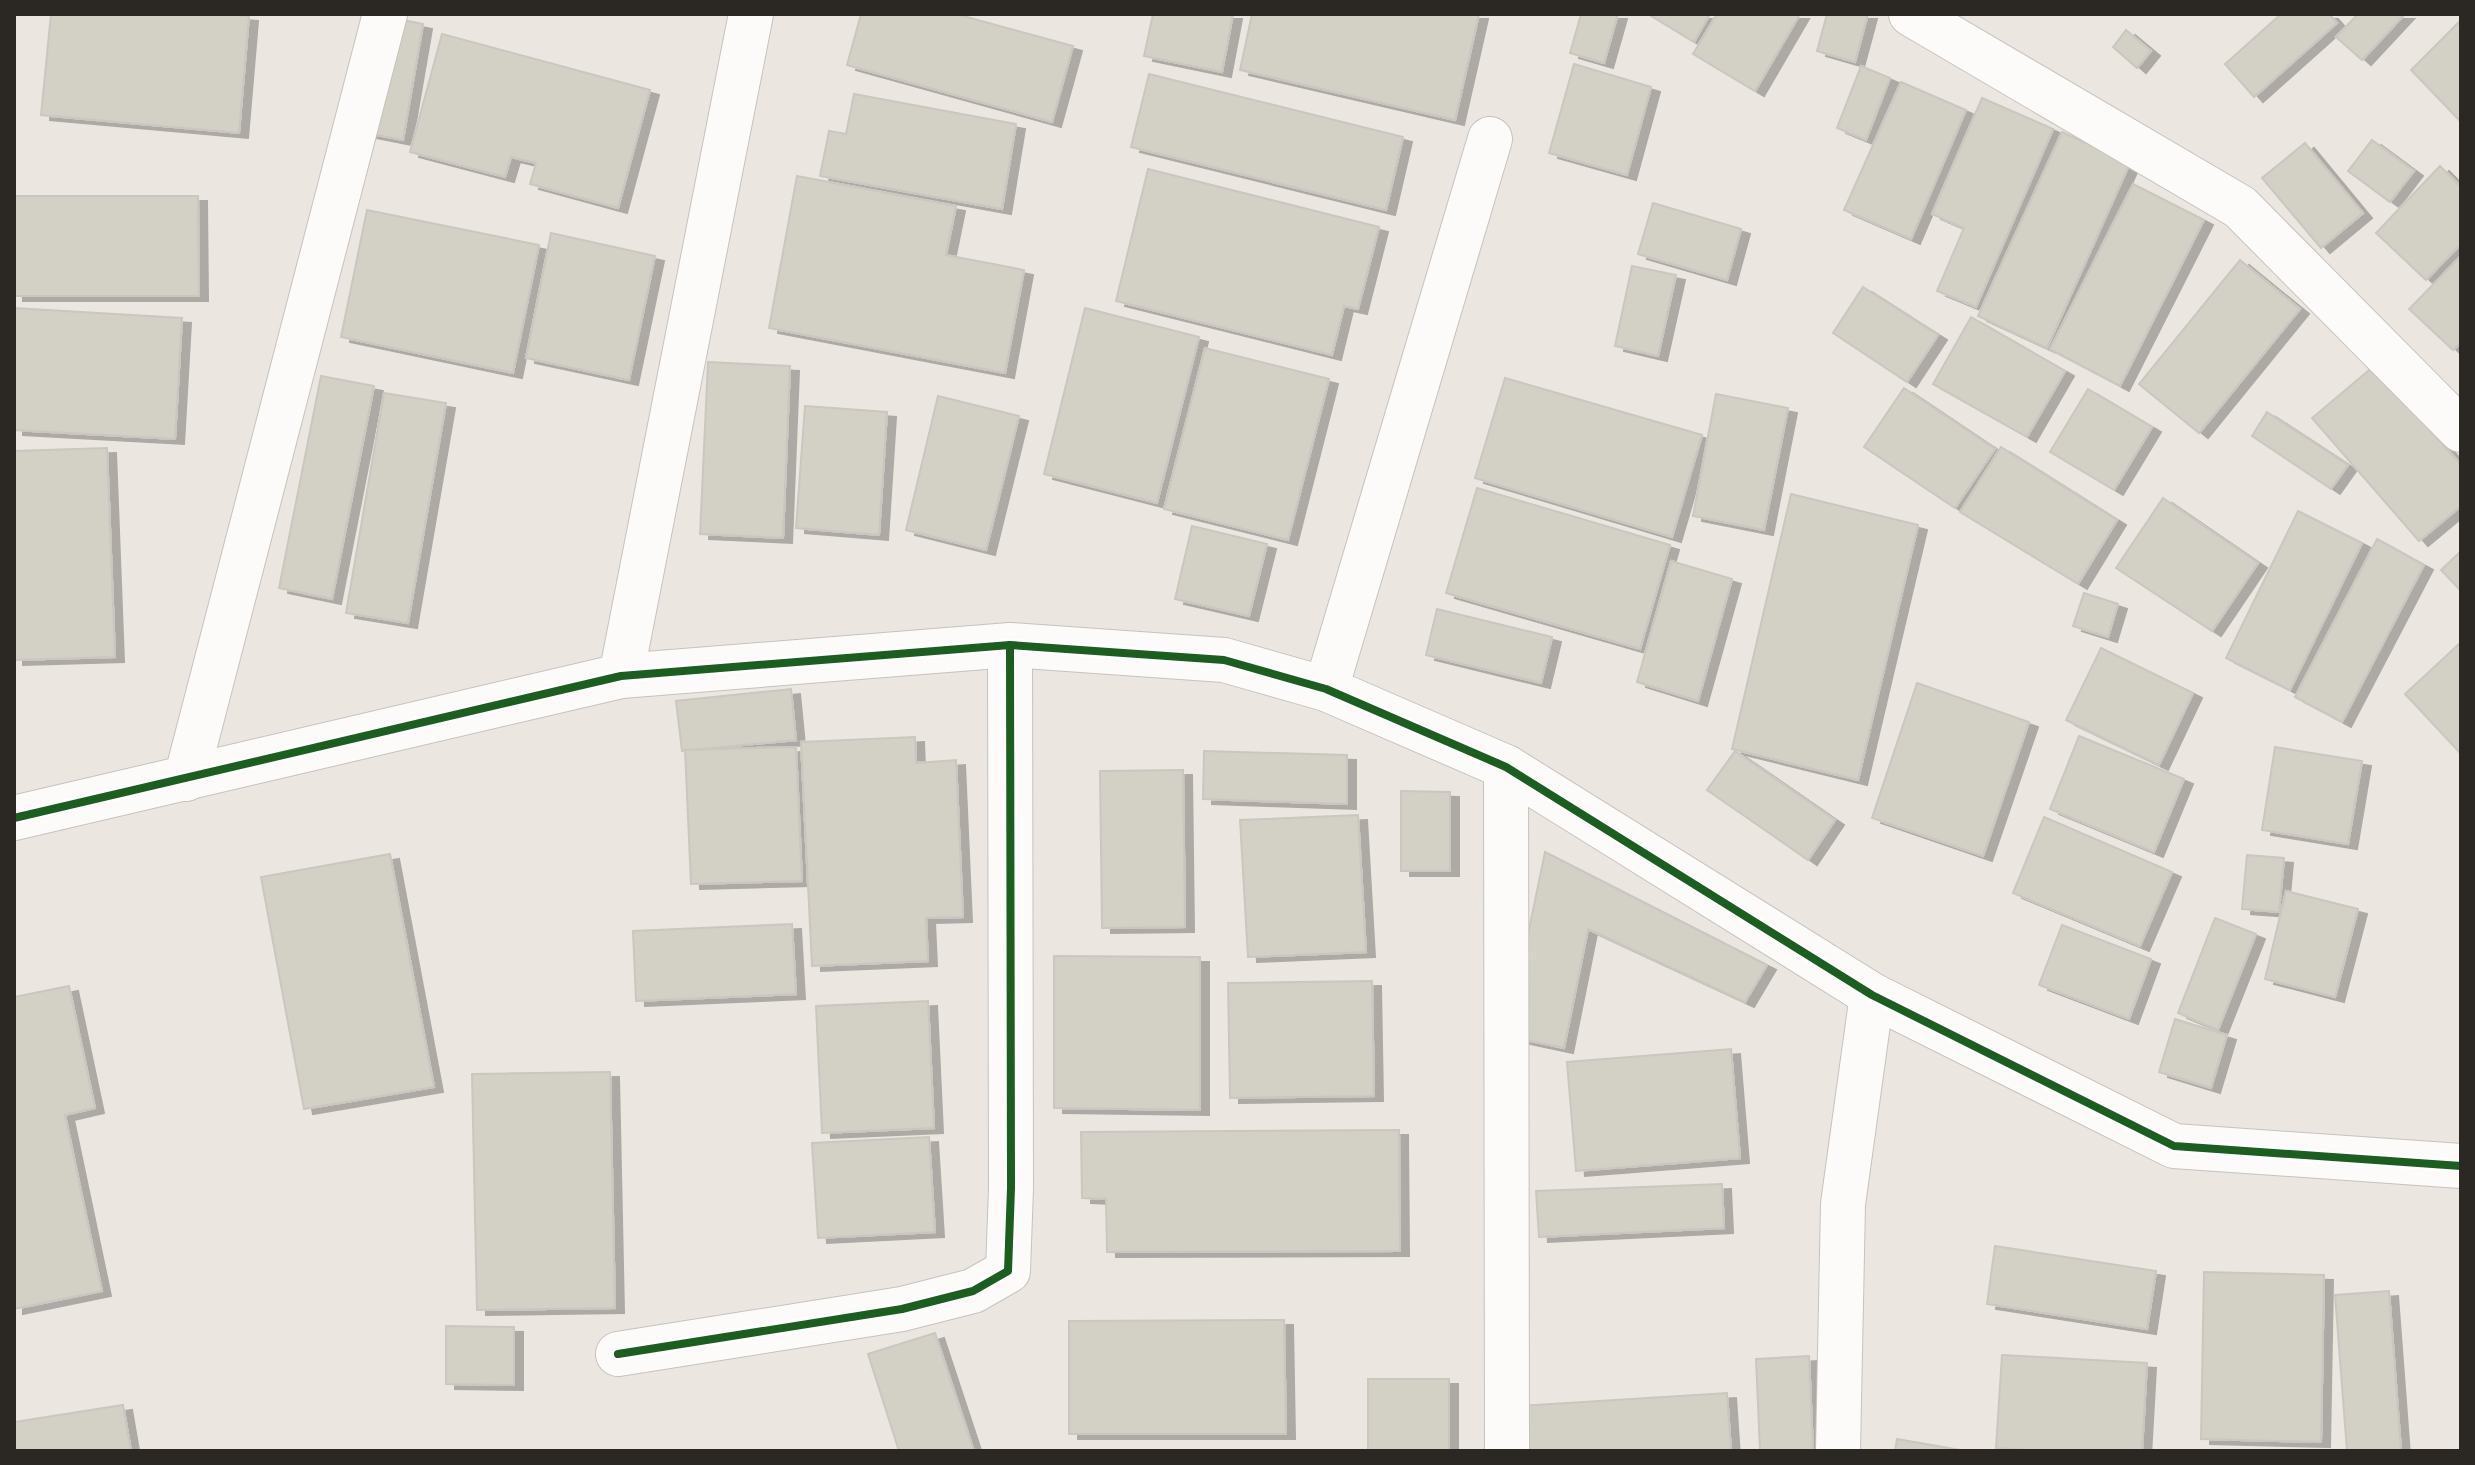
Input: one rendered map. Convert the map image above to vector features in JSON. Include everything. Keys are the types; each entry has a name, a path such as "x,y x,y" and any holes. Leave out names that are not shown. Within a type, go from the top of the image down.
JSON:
{"street":[{"path":"186,779 385,14"},
{"path":"621,676 751,14"},
{"path":"1911,14 2240,207 2461,430"},
{"path":"1326,689 1490,139"},
{"path":"14,818 621,676 1010,645 1224,660 1326,689 1506,767 1872,995 2174,1146 2461,1166"},
{"path":"618,1354 902,1309 973,1291 1008,1271 1011,1188 1010,645"},
{"path":"1506,767 1507,1451"},
{"path":"1838,1451 1843,1204 1872,995"}],"building":[{"path":"51,14 249,16 239,133 41,115"},
{"path":"861,14 956,14 1073,46 1052,122 847,65"},
{"path":"1153,14 1233,14 1222,72 1144,56"},
{"path":"1252,14 1479,14 1455,120 1240,70"},
{"path":"1581,14 1618,14 1604,63 1570,53"},
{"path":"1648,14 1710,14 1694,42"},
{"path":"1717,14 1800,14 1755,91 1693,54"},
{"path":"1827,14 1868,14 1855,62 1817,51"},
{"path":"2281,14 2329,14 2337,23 2254,97 2225,64"},
{"path":"2358,14 2405,14 2362,60 2336,37"},
{"path":"388,17 423,24 403,140 367,133"},
{"path":"2461,20 2461,122 2411,70"},
{"path":"2126,30 2151,51 2137,68 2113,47"},
{"path":"442,34 650,90 618,208 530,184 536,163 511,157 505,177 410,152"},
{"path":"1574,64 1651,87 1627,175 1549,153"},
{"path":"1861,66 1890,78 1866,140 1837,128"},
{"path":"1149,74 1403,137 1386,210 1131,147"},
{"path":"1901,82 1966,110 1911,239 1844,210"},
{"path":"854,94 1016,124 1002,209 820,176 829,131 846,134"},
{"path":"1982,98 2053,129 1976,307 1937,291 1964,228 1932,214"},
{"path":"2062,132 2130,163 2047,348 1978,316"},
{"path":"2372,140 2414,171 2390,202 2348,171"},
{"path":"2305,143 2363,213 2321,248 2262,178"},
{"path":"2440,166 2461,187 2461,244 2426,280 2376,233"},
{"path":"1148,169 1379,227 1358,309 1344,306 1332,355 1116,301"},
{"path":"797,176 956,206 946,255 1024,270 1005,373 769,328"},
{"path":"2133,184 2204,220 2120,386 2050,349"},
{"path":"14,196 198,196 199,296 14,296"},
{"path":"1653,203 1741,229 1727,280 1638,254"},
{"path":"367,210 539,245 513,373 341,337"},
{"path":"551,233 655,256 629,380 526,358"},
{"path":"2461,256 2461,342 2453,350 2409,309"},
{"path":"2240,260 2300,309 2199,433 2139,384"},
{"path":"1632,266 1676,275 1658,356 1615,346"},
{"path":"1863,287 1938,335 1907,382 1833,333"},
{"path":"14,308 182,318 175,439 14,430"},
{"path":"1085,308 1199,337 1157,503 1044,474"},
{"path":"1971,317 2065,371 2027,437 1933,384"},
{"path":"1205,348 1329,379 1288,540 1164,509"},
{"path":"708,362 790,366 783,538 700,534"},
{"path":"2374,366 2461,465 2461,506 2419,541 2312,418"},
{"path":"321,376 374,386 332,599 279,588"},
{"path":"1505,378 1702,435 1672,537 1475,478"},
{"path":"1904,388 1995,449 1955,508 1864,447"},
{"path":"2088,389 2152,427 2114,490 2050,452"},
{"path":"384,393 446,403 408,623 346,613"},
{"path":"1716,394 1788,408 1764,530 1693,516"},
{"path":"938,396 1019,416 986,550 906,530"},
{"path":"805,406 887,412 879,535 796,528"},
{"path":"2267,412 2348,465 2331,489 2252,436"},
{"path":"2001,447 2117,520 2078,584 1960,512"},
{"path":"107,448 115,657 14,660 14,451"},
{"path":"1477,488 1670,545 1640,649 1446,593"},
{"path":"1791,494 1918,525 1858,780 1732,749"},
{"path":"2163,498 2258,563 2212,631 2116,568"},
{"path":"2298,511 2362,543 2290,690 2226,658"},
{"path":"1192,526 1267,544 1249,616 1175,599"},
{"path":"2377,539 2424,565 2342,722 2295,697"},
{"path":"2461,551 2461,591 2441,570"},
{"path":"1671,561 1732,579 1698,701 1637,682"},
{"path":"2084,593 2118,604 2108,637 2073,626"},
{"path":"1437,609 1552,637 1541,683 1426,655"},
{"path":"2461,642 2461,754 2405,694"},
{"path":"2101,648 2193,693 2159,765 2066,720"},
{"path":"1917,683 2029,722 1983,856 1872,818"},
{"path":"791,689 796,740 682,751 676,701"},
{"path":"2079,736 2184,779 2154,852 2050,809"},
{"path":"915,737 916,763 956,760 963,917 926,918 928,961 812,966 801,742"},
{"path":"796,747 802,881 691,884 685,750"},
{"path":"2275,747 2362,761 2348,844 2262,830"},
{"path":"1204,751 1347,755 1347,804 1203,799"},
{"path":"1735,751 1835,820 1808,860 1707,790"},
{"path":"1183,770 1185,927 1102,928 1100,771"},
{"path":"1401,791 1450,792 1450,871 1401,871"},
{"path":"1358,815 1366,952 1248,957 1240,820"},
{"path":"2044,817 2172,872 2140,946 2013,893"},
{"path":"1545,852 1767,965 1745,1002 1588,929 1564,1048 1507,1036"},
{"path":"390,854 434,1087 304,1109 261,877"},
{"path":"2247,855 2284,858 2279,912 2242,909"},
{"path":"2286,891 2358,909 2335,997 2265,979"},
{"path":"2215,918 2256,934 2218,1030 2178,1013"},
{"path":"792,924 796,994 636,1001 633,931"},
{"path":"2062,925 2151,959 2129,1019 2039,985"},
{"path":"1054,956 1200,957 1200,1110 1054,1108"},
{"path":"1372,981 1374,1096 1230,1098 1228,983"},
{"path":"69,986 95,1108 65,1115 102,1291 14,1309 14,997"},
{"path":"928,1001 934,1128 822,1133 816,1006"},
{"path":"2175,1019 2227,1035 2211,1088 2159,1072"},
{"path":"1731,1049 1740,1158 1576,1171 1567,1062"},
{"path":"610,1072 615,1308 477,1310 472,1074"},
{"path":"1399,1130 1400,1251 1107,1252 1106,1199 1082,1198 1081,1132"},
{"path":"929,1137 935,1232 818,1238 812,1143"},
{"path":"1722,1184 1724,1228 1539,1237 1536,1191"},
{"path":"1995,1246 2156,1271 2147,1329 1987,1304"},
{"path":"2204,1272 2324,1275 2321,1442 2201,1439"},
{"path":"2389,1291 2401,1450 2347,1451 2335,1295"},
{"path":"1284,1320 1286,1434 1069,1434 1069,1321"},
{"path":"446,1326 514,1327 514,1385 446,1384"},
{"path":"935,1333 974,1451 899,1451 868,1354"},
{"path":"2002,1355 2147,1363 2142,1451 1996,1448"},
{"path":"1809,1356 1813,1451 1760,1451 1756,1359"},
{"path":"1368,1379 1449,1379 1449,1451 1368,1451"},
{"path":"1727,1393 1731,1451 1523,1451 1520,1406"},
{"path":"123,1405 131,1451 14,1451 14,1422"},
{"path":"1897,1439 1966,1451 1895,1451"}],"cycle path":[{"path":"14,818 621,676 1010,645 1224,660 1326,689 1506,767 1872,995 2174,1146 2461,1166"},
{"path":"618,1354 902,1309 973,1291 1008,1271 1011,1188 1010,645"}]}
